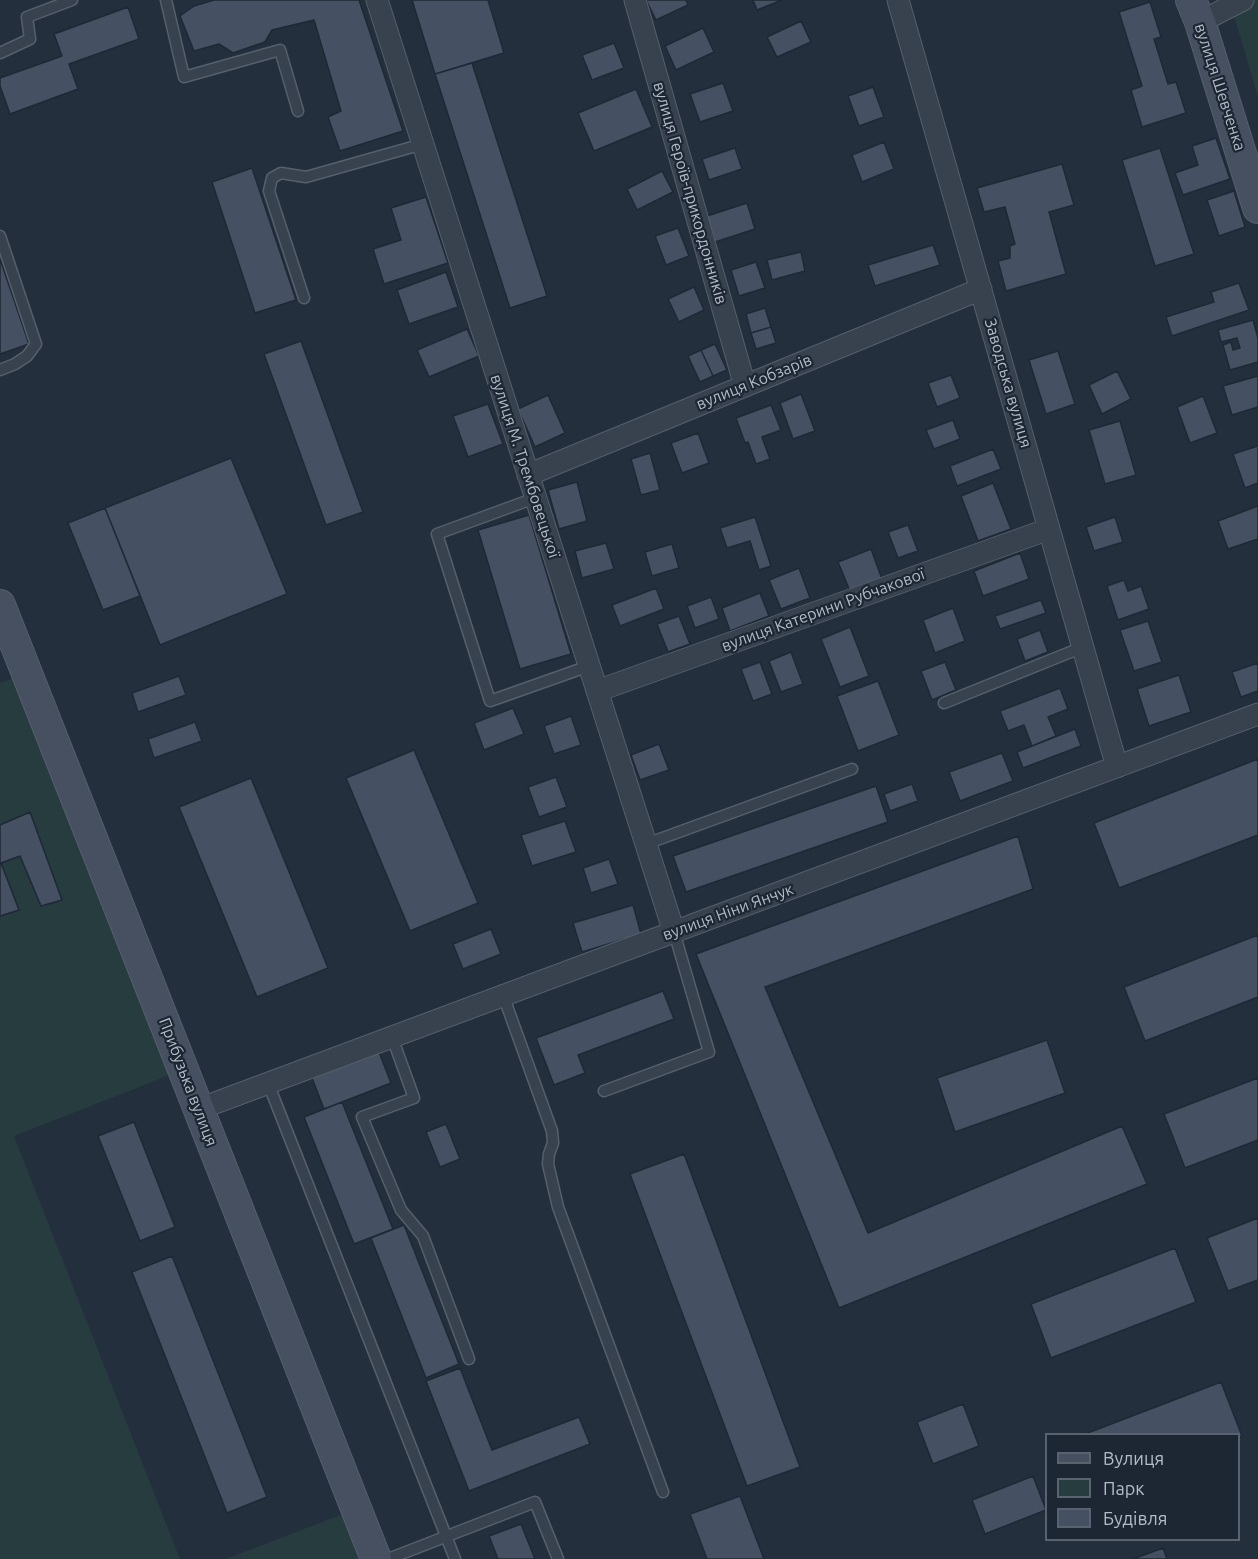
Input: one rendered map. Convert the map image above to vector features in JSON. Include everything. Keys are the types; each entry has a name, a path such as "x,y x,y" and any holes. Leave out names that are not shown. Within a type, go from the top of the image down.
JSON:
{"street":[{"name":"вулиця М. Трембовецької","path":"377,0 674,932"},
{"name":"вулиця Героїв-прикордонників","path":"636,0 745,386"},
{"name":"Заводська вулиця","path":"898,0 1117,767"},
{"path":"1195,11 1243,0"},
{"name":"вулиця Шевченка","path":"1195,11 1258,208"},
{"name":"вулиця Кобзарів","path":"528,475 981,289"},
{"name":"вулиця Катерини Рубчакової","path":"597,692 1049,529"},
{"name":"Прибузька вулиця","path":"0,605 376,1559"},
{"name":"вулиця Ніни Янчук","path":"199,1109 1258,714"}],"lane":[{"path":"0,54 30,39 27,17 72,0"},
{"path":"166,0 184,77 280,51 298,111"},
{"path":"304,298 269,191 272,178 282,173 306,177 423,144"},
{"path":"0,236 36,344 27,356 0,370"},
{"path":"536,498 437,534 489,701 589,666"},
{"path":"944,704 1083,647"},
{"path":"646,843 852,769"},
{"path":"604,1091 709,1052 674,932"},
{"path":"503,995 552,1131 553,1143 548,1164 558,1207 663,1492"},
{"path":"392,1037 414,1098 362,1117 402,1210 423,1236 469,1359"},
{"path":"268,1083 455,1559"},
{"path":"388,1559 535,1502 558,1559"}],"green space":[{"path":"1249,0 1258,0 1258,97 1232,9"},
{"path":"19,676 175,1073 14,1136 180,1559 0,1559 0,683"},
{"path":"348,1512 367,1559 226,1559"}],"building":[{"path":"214,0 359,0 403,131 340,151 328,117 341,111 314,20 272,30 265,42 233,53 219,44 194,51 180,16 194,6"},
{"path":"412,0 488,0 504,53 435,74"},
{"path":"646,0 686,0 688,5 656,20"},
{"path":"753,0 782,0 757,10"},
{"path":"1150,2 1161,37 1154,39 1168,84 1176,82 1186,113 1142,127 1131,90 1142,86 1119,12"},
{"path":"128,7 139,39 69,64 78,89 10,114 0,86 0,78 62,56 54,34"},
{"path":"801,21 811,42 777,57 767,37"},
{"path":"703,28 714,52 676,70 665,46"},
{"path":"614,43 624,68 592,80 582,55"},
{"path":"472,63 547,296 510,308 435,74"},
{"path":"723,83 733,111 700,122 690,94"},
{"path":"873,87 884,117 859,126 848,96"},
{"path":"636,89 652,127 594,151 578,113"},
{"path":"1216,138 1230,179 1183,195 1175,173 1198,165 1192,146"},
{"path":"884,142 894,169 862,182 852,155"},
{"path":"735,148 742,169 709,180 702,159"},
{"path":"1160,148 1194,254 1155,266 1122,160"},
{"path":"1062,164 1074,205 1049,212 1066,274 1006,291 998,261 1010,258 1010,246 1015,244 1005,207 984,212 977,188"},
{"path":"252,168 296,300 255,313 212,182"},
{"path":"662,171 673,192 637,210 627,189"},
{"path":"1234,191 1245,227 1219,236 1207,200"},
{"path":"426,197 448,263 384,284 373,249 401,240 391,208"},
{"path":"747,203 755,229 715,242 707,216"},
{"path":"678,228 689,256 666,265 655,236"},
{"path":"933,245 940,265 875,286 868,265"},
{"path":"801,252 805,271 772,280 767,260"},
{"path":"0,259 29,344 0,354"},
{"path":"756,262 765,288 739,296 731,270"},
{"path":"446,272 458,307 409,324 397,290"},
{"path":"1239,283 1249,310 1172,336 1166,317 1214,302 1211,292"},
{"path":"694,287 704,310 679,322 668,299"},
{"path":"765,308 771,327 751,333 746,314"},
{"path":"1253,320 1258,338 1258,362 1230,370 1223,345 1231,342 1233,350 1240,348 1237,338 1221,342 1218,330"},
{"path":"771,327 776,343 756,349 751,333"},
{"path":"467,329 479,356 429,377 417,350"},
{"path":"301,341 363,512 326,525 264,354"},
{"path":"715,344 727,370 713,376 701,350"},
{"path":"701,350 713,376 700,382 688,356"},
{"path":"1058,351 1075,404 1046,414 1029,360"},
{"path":"1117,371 1131,399 1102,414 1089,385"},
{"path":"951,375 960,398 937,407 928,383"},
{"path":"1258,376 1258,407 1232,415 1223,386"},
{"path":"801,394 815,431 793,439 780,403"},
{"path":"548,395 565,433 535,447 518,409"},
{"path":"1203,396 1217,433 1190,443 1177,407"},
{"path":"488,404 503,444 468,457 453,416"},
{"path":"771,405 781,430 762,437 770,459 756,464 736,418"},
{"path":"953,420 960,439 934,449 926,430"},
{"path":"1120,421 1136,475 1105,484 1089,430"},
{"path":"698,433 709,463 682,473 671,443"},
{"path":"1258,446 1258,483 1245,488 1233,454"},
{"path":"993,449 1001,469 957,486 950,466"},
{"path":"650,453 660,490 641,495 631,459"},
{"path":"231,458 287,594 160,645 105,508"},
{"path":"577,482 587,521 559,529 548,490"},
{"path":"993,483 1011,529 978,541 961,496"},
{"path":"1258,506 1258,539 1228,549 1218,521"},
{"path":"105,508 140,596 103,610 68,523"},
{"path":"529,515 571,654 520,669 478,530"},
{"path":"755,517 771,566 759,570 750,541 727,548 720,528"},
{"path":"1115,517 1123,542 1094,551 1086,527"},
{"path":"908,525 918,551 898,558 888,532"},
{"path":"606,543 614,569 582,578 575,551"},
{"path":"672,544 679,568 652,576 645,552"},
{"path":"871,549 882,579 850,591 838,562"},
{"path":"1020,553 1029,579 983,596 974,571"},
{"path":"799,568 810,598 781,609 769,580"},
{"path":"1124,580 1128,591 1141,586 1149,609 1118,620 1107,586"},
{"path":"656,588 664,609 620,626 612,605"},
{"path":"760,593 769,616 730,631 722,608"},
{"path":"711,597 719,619 695,628 687,606"},
{"path":"1041,600 1046,613 1000,629 995,616"},
{"path":"953,608 965,641 935,653 923,620"},
{"path":"679,616 690,644 668,652 657,624"},
{"path":"1148,621 1162,662 1134,671 1120,630"},
{"path":"850,627 869,676 840,687 821,639"},
{"path":"1040,630 1048,652 1025,661 1017,639"},
{"path":"791,652 803,684 781,692 769,661"},
{"path":"760,662 772,694 753,701 741,669"},
{"path":"945,662 956,690 932,700 921,671"},
{"path":"1258,663 1258,691 1241,697 1232,672"},
{"path":"1179,675 1191,712 1149,726 1137,689"},
{"path":"179,676 186,695 138,712 132,693"},
{"path":"878,681 899,735 858,751 837,696"},
{"path":"1060,688 1068,709 1048,717 1056,736 1032,746 1024,725 1008,731 1000,711"},
{"path":"513,708 524,734 484,750 474,723"},
{"path":"571,716 581,745 554,754 544,726"},
{"path":"195,722 202,741 154,758 148,739"},
{"path":"1075,729 1081,746 1023,768 1017,752"},
{"path":"659,744 669,770 640,780 631,755"},
{"path":"414,750 478,903 410,931 346,778"},
{"path":"1002,753 1013,781 960,801 949,772"},
{"path":"1258,759 1258,835 1119,888 1094,823"},
{"path":"556,777 567,807 539,817 528,787"},
{"path":"251,778 328,968 257,997 179,807"},
{"path":"912,784 918,801 890,811 884,794"},
{"path":"876,786 888,822 686,892 673,856"},
{"path":"30,812 62,900 41,906 20,856 1,863 19,910 0,916 0,825"},
{"path":"565,821 576,852 532,866 521,835"},
{"path":"1018,836 1033,889 765,987 868,1233 1122,1126 1147,1184 839,1308 696,954"},
{"path":"609,859 618,884 591,893 583,868"},
{"path":"633,905 641,934 582,952 573,923"},
{"path":"491,929 501,954 463,969 453,944"},
{"path":"1258,935 1258,997 1145,1041 1124,987"},
{"path":"663,991 674,1019 578,1055 585,1073 554,1085 536,1038"},
{"path":"1047,1040 1065,1093 955,1132 937,1078"},
{"path":"379,1052 391,1083 324,1109 312,1078"},
{"path":"1258,1078 1258,1140 1185,1168 1164,1114"},
{"path":"342,1102 393,1229 354,1244 304,1117"},
{"path":"134,1122 175,1227 140,1241 98,1136"},
{"path":"446,1124 460,1159 440,1167 426,1132"},
{"path":"684,1154 800,1467 747,1486 630,1174"},
{"path":"1258,1218 1258,1280 1228,1291 1207,1238"},
{"path":"404,1225 459,1364 426,1378 371,1238"},
{"path":"1175,1248 1196,1302 1051,1358 1031,1304"},
{"path":"172,1256 267,1497 227,1513 132,1272"},
{"path":"460,1368 492,1450 579,1417 590,1444 469,1491 426,1381"},
{"path":"1221,1382 1242,1436 1240,1436 1240,1433 1088,1433"},
{"path":"963,1404 979,1446 933,1464 917,1422"},
{"path":"1033,1476 1045,1510 985,1534 972,1500"},
{"path":"740,1496 764,1559 707,1559 690,1514"},
{"path":"521,1524 535,1559 498,1559 489,1536"},
{"path":"1163,1548 1167,1559 1133,1559"}]}
